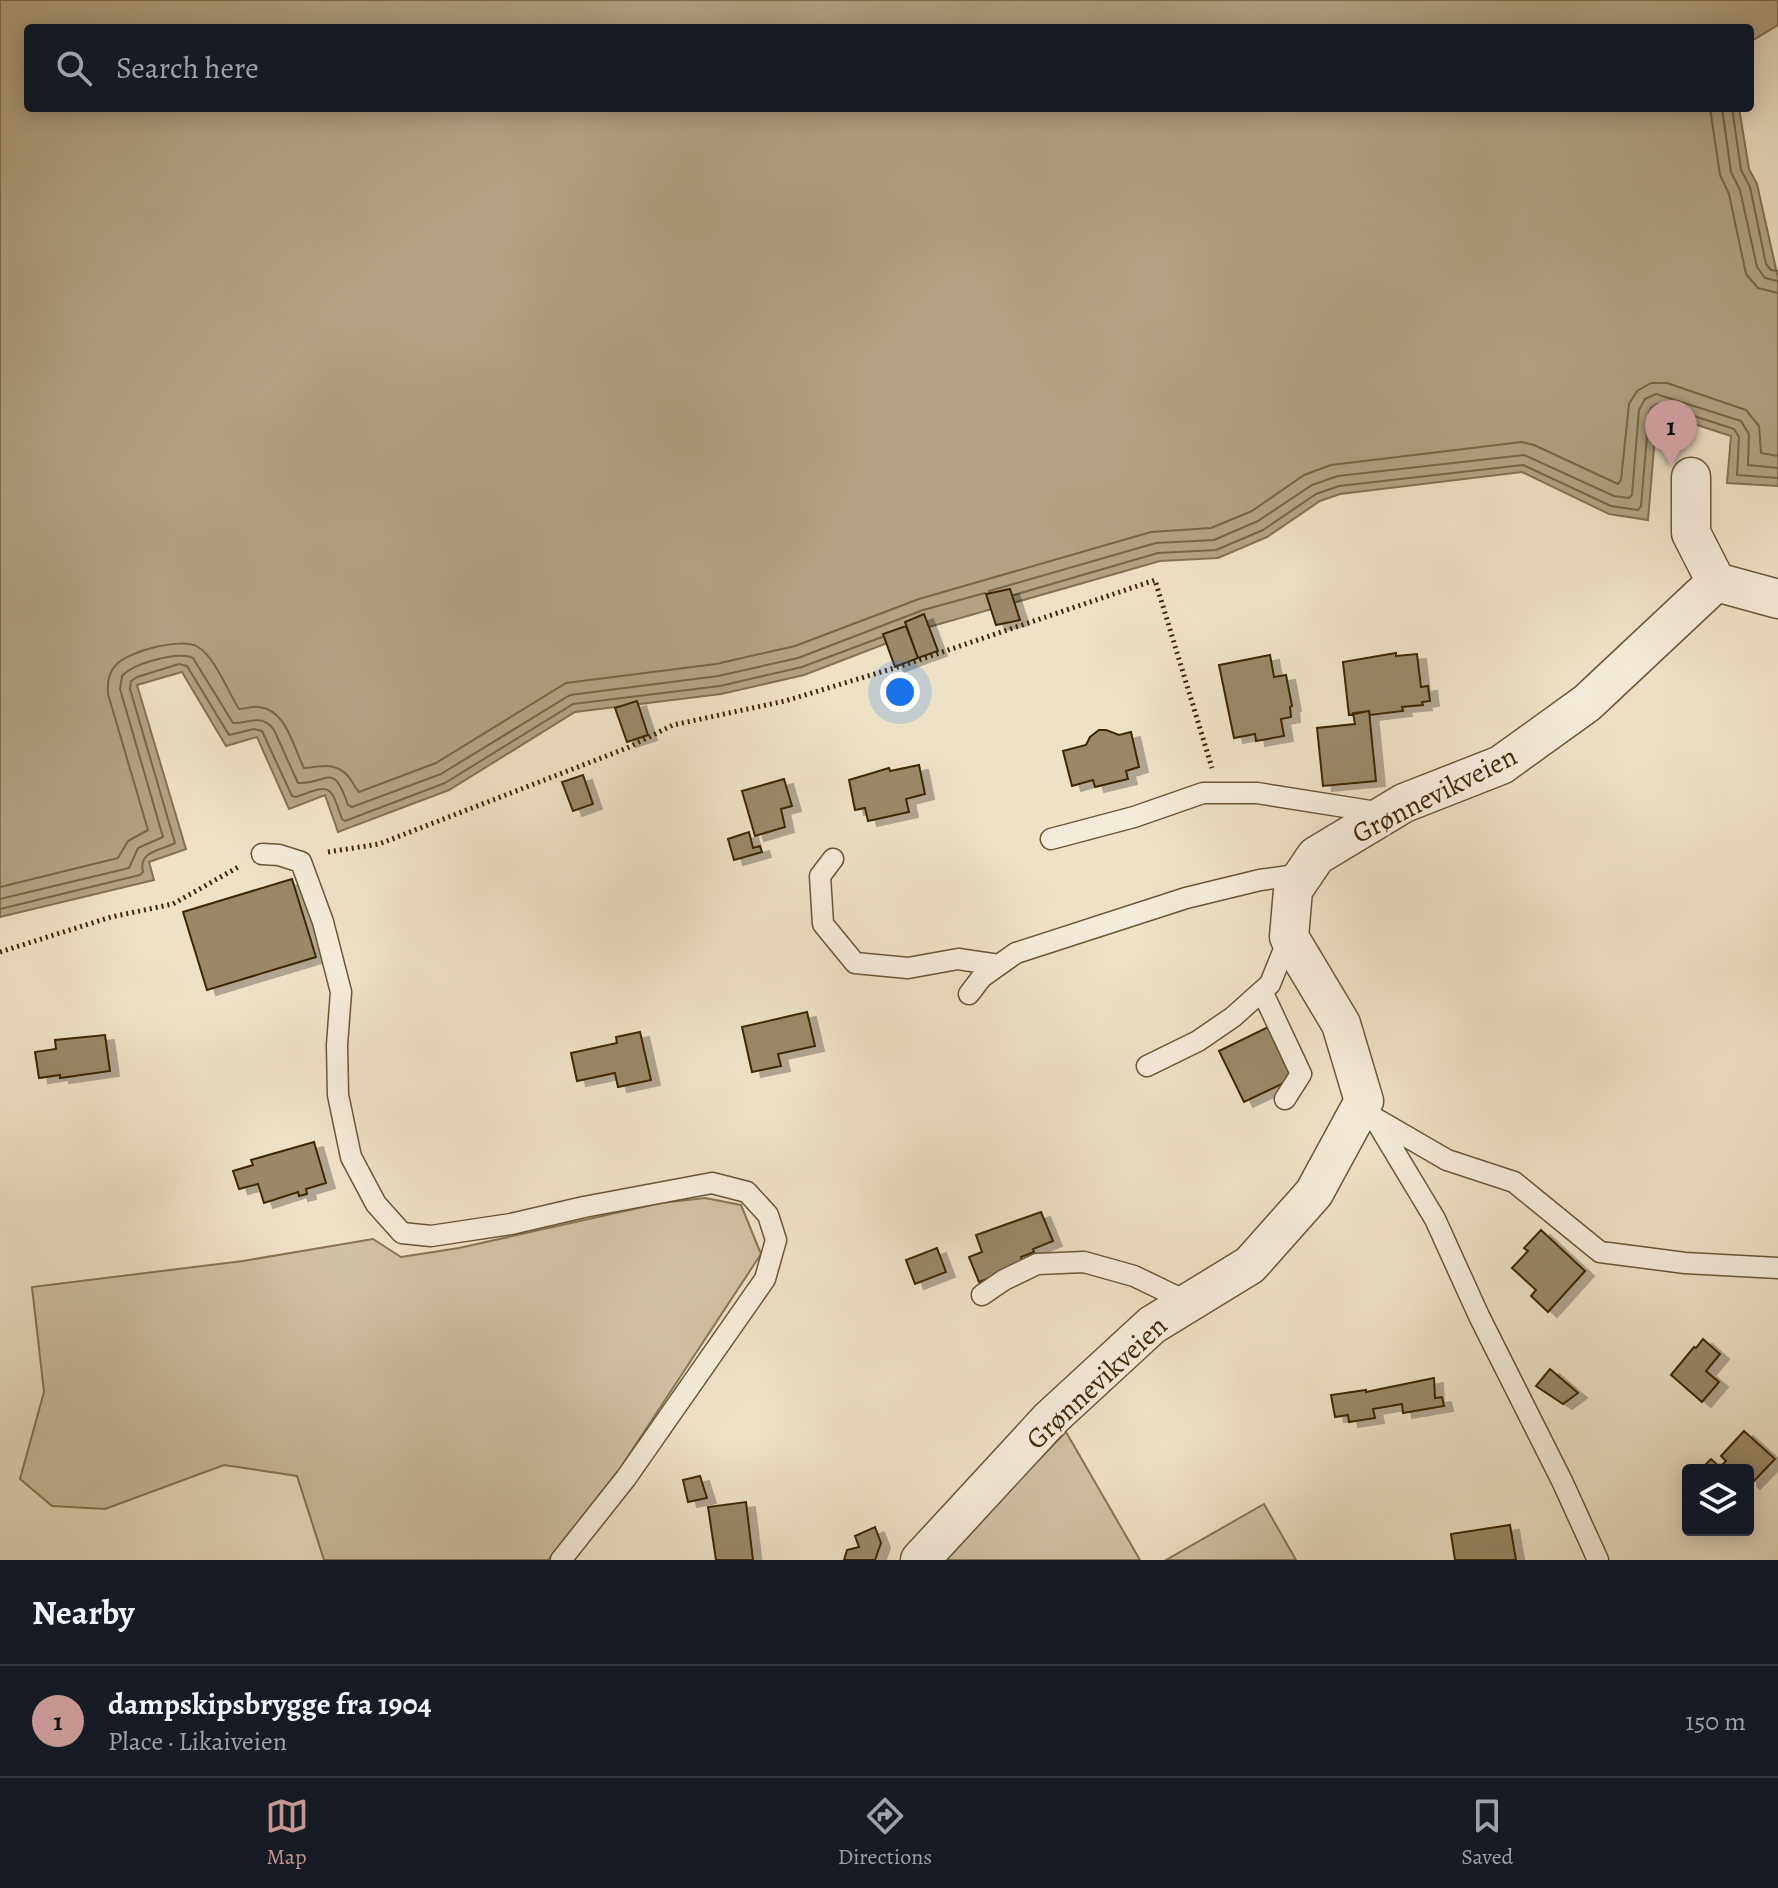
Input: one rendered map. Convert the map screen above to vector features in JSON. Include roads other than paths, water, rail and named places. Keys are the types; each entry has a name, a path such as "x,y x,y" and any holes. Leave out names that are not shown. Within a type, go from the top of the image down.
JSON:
{"street":[{"path":"1691,477 1691,533 1716,582 1778,599"},
{"name":"Grønnevikveien","path":"1289,937 1293,890 1316,856 1404,803 1501,765 1587,703 1716,582"},
{"path":"1289,937 1341,1024 1369,1110"},
{"name":"Grønnevikveien","path":"920,1560 1050,1419 1152,1325 1250,1265 1314,1193 1369,1110"}],"lane":[{"path":"1051,839 1134,817 1203,793 1257,793 1387,814"},
{"path":"262,854 279,855 301,862 323,922 341,992 337,1045 338,1095 351,1157 376,1204 402,1233 431,1236 511,1224 712,1183 747,1192 768,1215 776,1240 765,1279 626,1478 561,1560"},
{"path":"833,859 820,876 823,924 855,963 908,968 958,959 999,965"},
{"path":"969,994 982,977 1016,953 1186,898 1260,880 1304,874"},
{"path":"1147,1066 1198,1041 1233,1017 1270,984 1289,937"},
{"path":"1262,991 1301,1074 1285,1099"},
{"path":"1369,1110 1447,1160 1514,1182 1600,1252 1685,1263 1778,1268"},
{"path":"1369,1110 1435,1219 1598,1560"},
{"path":"982,1295 1037,1264 1084,1262 1134,1276 1188,1302"}],"water":[{"path":"0,0 1778,0 1778,25 1754,40 1754,24 24,24 24,112 1740,112 1749,169 1757,184 1778,278 1778,486 1727,483 1731,436 1657,412 1648,520 1609,514 1522,472 1340,494 1320,501 1267,537 1218,558 1160,561 929,627 804,675 721,694 575,712 449,790 338,832 325,795 289,809 257,737 226,746 182,672 137,685 186,849 149,862 154,880 0,917"}],"place":[{"name":"dampskipsbrygge fra 1904","path":"1671,466"}]}
